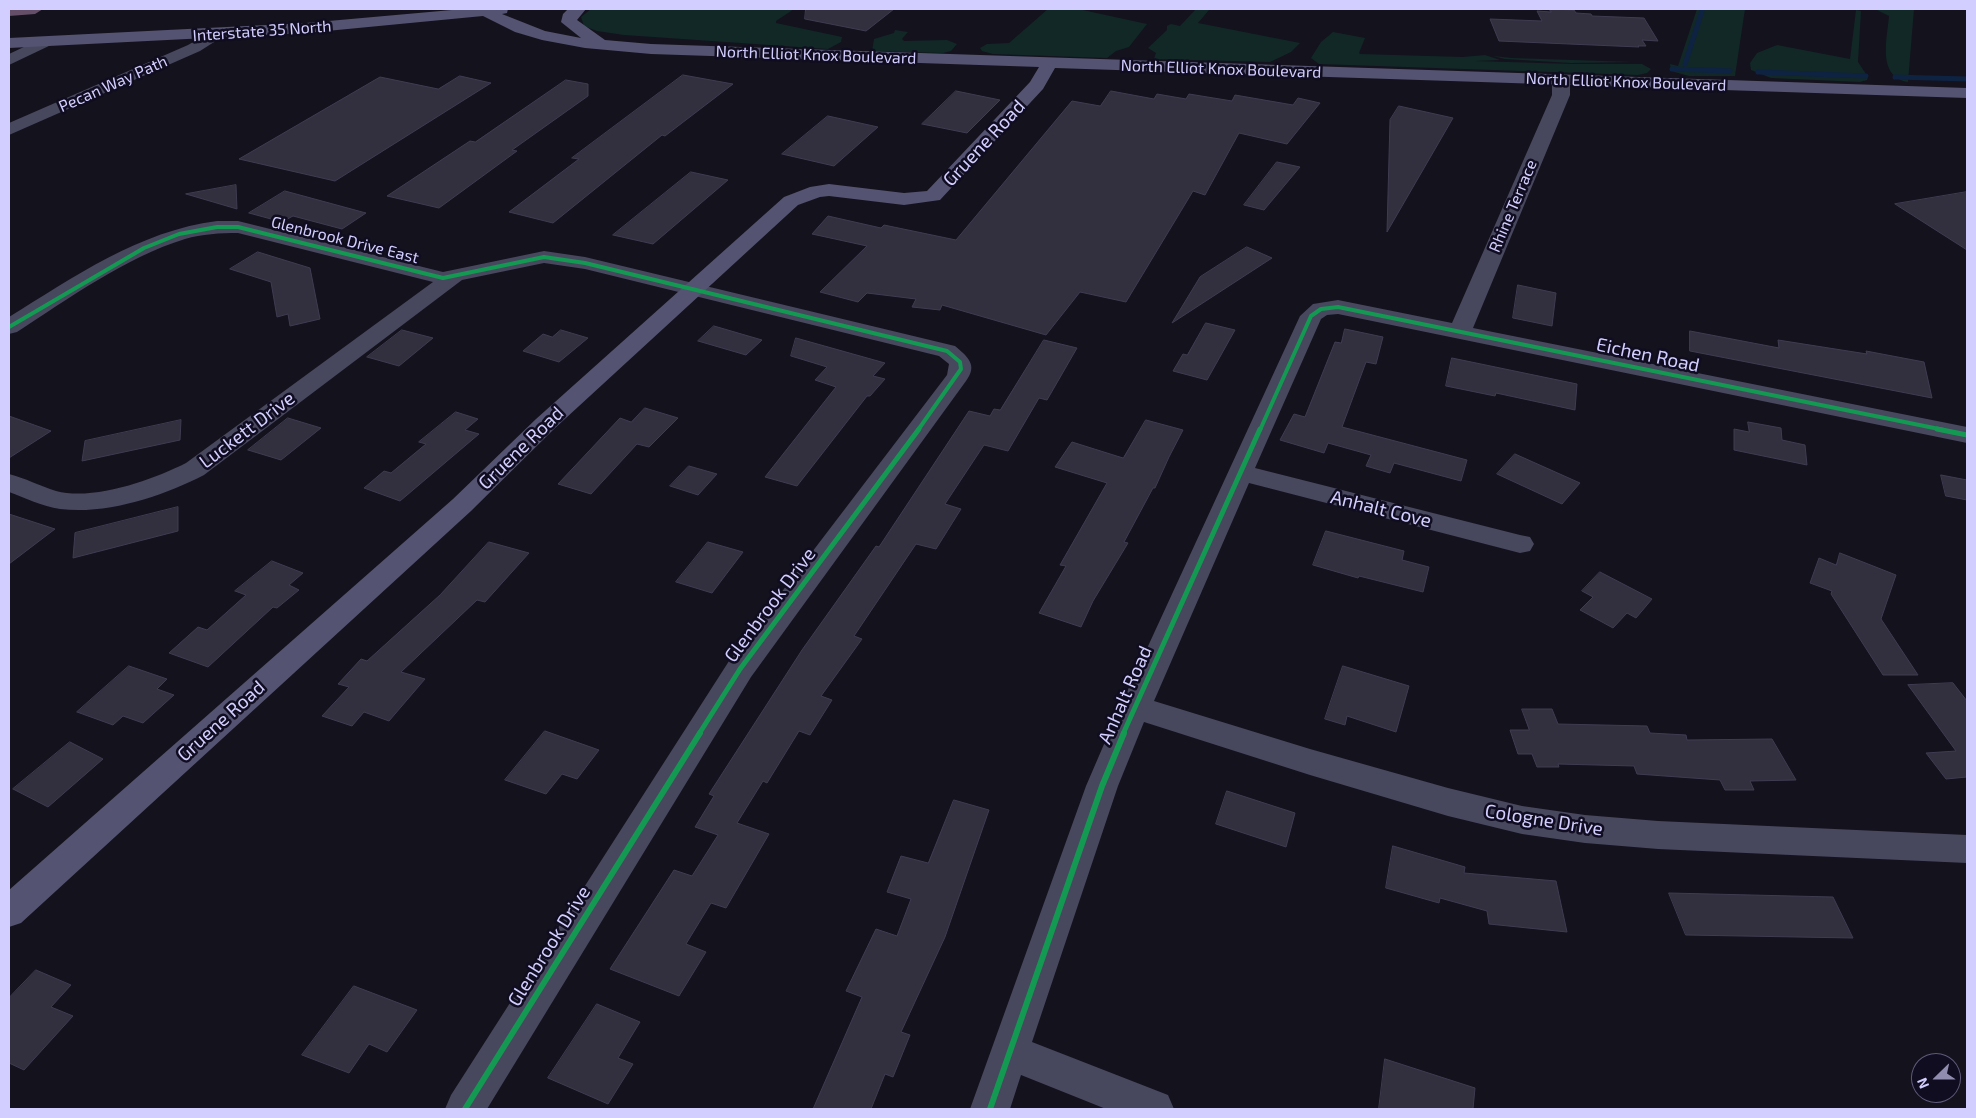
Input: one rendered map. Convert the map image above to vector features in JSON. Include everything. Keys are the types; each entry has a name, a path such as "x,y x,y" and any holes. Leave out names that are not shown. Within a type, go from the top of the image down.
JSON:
{"highway":[{"path":"9,11 35,9"}],"main road":[{"path":"306,28 366,17 388,9"},
{"name":"Interstate 35 North","path":"9,43 306,28 507,9"},
{"name":"North Elliot Knox Boulevard","path":"507,9 547,28 599,43"},
{"path":"578,9 571,14 569,22 599,43"},
{"name":"North Elliot Knox Boulevard","path":"484,10 512,25 538,34 581,44 599,43 724,52 1967,93"},
{"name":"Gruene Road","path":"9,912 462,505 545,424 791,201 806,194 829,190 904,199 933,196 1038,85 1050,62"}],"street":[{"name":"Pecan Way Path","path":"9,130 194,48 216,34"},
{"path":"9,60 45,42"},
{"name":"Rhine Terrace","path":"1460,332 1561,95 1561,80"},
{"name":"Glenbrook Drive East","path":"9,327 150,244 174,234 220,226 238,226 443,278 552,257 695,289"},
{"name":"Luckett Drive","path":"9,482 59,500 93,500 158,486 177,479 195,469 456,275"},
{"name":"Glenbrook Drive","path":"465,1109 740,669 961,369 960,362 946,351 695,289"},
{"name":"Eichen Road","path":"1321,309 1338,307 1967,435"},
{"name":"Anhalt Road","path":"990,1109 1102,786 1311,316 1321,309"},
{"name":"Anhalt Cove","path":"1241,473 1520,544"},
{"name":"Cologne Drive","path":"1136,707 1310,762 1448,802 1522,820 1586,829 1658,835 1967,849"},
{"path":"1010,1052 1154,1109"}],"green space":[{"path":"591,9 794,9 776,21 776,23 842,37 841,42 828,49 624,35 597,31 584,26 581,17"},
{"path":"1048,9 1078,9 1147,24 1129,47 1116,51 1107,58 993,54 982,51 980,48 987,44 1009,43"},
{"path":"1196,9 1209,10 1198,23 1300,43 1291,52 1270,62 1154,59 1156,53 1148,48 1167,30 1167,26 1171,24 1180,26"},
{"path":"1697,9 1745,9 1735,76 1689,76 1671,71 1670,64 1678,66"},
{"path":"1875,9 1914,9 1908,82 1898,79 1888,65 1886,46 1889,16"},
{"path":"1856,10 1861,11 1858,62 1868,77 1867,80 1860,82 1771,78 1751,70 1750,63 1757,53 1777,45 1850,59"},
{"path":"895,30 908,32 902,39 904,41 947,40 957,44 951,51 943,53 872,51 874,39 894,33"},
{"path":"1333,32 1365,38 1360,54 1463,57 1485,55 1500,60 1475,61 1642,64 1651,69 1647,73 1638,75 1319,64 1311,58 1321,42"},
{"path":"1493,56 1634,62 1571,63 1505,59"}],"building":[{"path":"806,9 894,9 866,31 805,19"},
{"path":"1549,9 1574,10 1576,13 1591,14 1592,16 1644,18 1658,41 1642,40 1646,46 1639,47 1499,41 1490,19 1542,21 1537,11 1551,12"},
{"path":"683,75 733,84 665,136 662,135 553,223 509,212 579,159 572,158"},
{"path":"460,76 491,83 335,181 239,159 380,77 438,89"},
{"path":"566,80 588,84 588,96 512,150 517,151 439,208 387,196 470,141 475,142"},
{"path":"956,91 1000,100 967,133 922,124"},
{"path":"1111,91 1154,99 1157,94 1186,99 1189,94 1232,101 1235,95 1293,105 1298,98 1320,103 1287,144 1239,133 1205,195 1193,191 1126,302 1080,292 1046,335 942,305 940,310 912,307 916,299 867,293 858,302 820,292 867,246 812,234 828,216 881,228 884,225 956,240 1072,101 1100,106"},
{"path":"1399,106 1453,118 1387,232 1390,120"},
{"path":"828,116 878,127 834,166 782,154"},
{"path":"1277,162 1300,167 1264,210 1244,205"},
{"path":"691,172 728,180 653,244 613,235"},
{"path":"236,185 237,209 186,194"},
{"path":"285,191 366,213 342,229 293,216 282,222 249,213"},
{"path":"1967,192 1967,250 1895,204"},
{"path":"1247,247 1272,258 1172,323 1200,277"},
{"path":"258,252 310,268 320,319 290,326 288,314 277,317 271,282 230,269"},
{"path":"1518,285 1556,293 1552,326 1513,318"},
{"path":"1206,323 1235,330 1207,380 1173,371 1183,354 1187,355"},
{"path":"714,326 762,340 746,355 698,341"},
{"path":"1345,329 1383,337 1376,364 1366,362 1342,427 1467,460 1461,481 1394,463 1390,473 1366,466 1371,455 1328,443 1324,453 1280,440 1294,414 1305,417 1335,342 1341,343"},
{"path":"402,330 433,338 399,366 367,357"},
{"path":"561,330 588,338 559,362 523,351 543,334 552,337"},
{"path":"1690,331 1779,348 1778,340 1867,354 1866,351 1924,362 1932,398 1690,351"},
{"path":"796,338 885,363 873,376 885,379 870,396 867,396 797,486 765,477 836,387 815,380 827,367 791,356"},
{"path":"1044,340 1077,348 1047,400 1039,398 1008,451 984,445 945,504 961,509 936,549 916,544 854,636 862,639 821,696 832,700 810,735 799,731 767,783 763,781 737,823 769,834 726,908 711,903 686,944 706,952 679,996 610,969 674,870 692,876 718,835 695,827 714,796 709,794 802,650 876,546 879,547 969,411 990,416 994,409 1000,410"},
{"path":"1452,358 1577,384 1575,410 1496,393 1495,396 1446,386"},
{"path":"645,408 678,418 649,447 637,444 591,494 558,484 620,418 631,422"},
{"path":"456,412 478,419 465,430 479,434 400,501 364,488 384,471 391,473 426,444 419,442"},
{"path":"9,416 51,431 9,458"},
{"path":"288,418 321,428 281,460 248,450"},
{"path":"181,420 180,440 82,461 85,441"},
{"path":"1146,420 1183,430 1155,488 1153,488 1124,542 1128,543 1093,601 1081,627 1039,613 1066,566 1060,565 1107,483 1055,467 1072,442 1123,458"},
{"path":"1748,422 1781,428 1782,440 1805,445 1807,465 1734,450 1734,429 1749,432"},
{"path":"1515,454 1580,483 1562,504 1497,474"},
{"path":"689,466 717,474 698,495 670,486"},
{"path":"1941,475 1967,480 1967,500 1946,496"},
{"path":"178,507 178,531 73,558 75,533"},
{"path":"9,514 55,529 9,564"},
{"path":"1326,531 1404,551 1402,560 1429,567 1423,592 1359,576 1358,578 1313,565"},
{"path":"489,542 529,553 485,602 477,600 401,672 425,679 389,721 364,712 352,726 322,716 349,687 338,684 361,659 367,661 440,595"},
{"path":"708,542 743,552 712,593 676,582"},
{"path":"1840,553 1896,575 1881,619 1918,675 1883,675 1831,594 1832,591 1810,583 1819,558 1836,565"},
{"path":"272,561 303,573 289,585 299,590 277,608 273,607 208,667 169,653 198,627 207,630 246,595 235,591"},
{"path":"1600,572 1652,599 1636,618 1627,613 1613,628 1580,610 1593,597 1582,591"},
{"path":"129,666 167,679 157,689 174,695 143,723 123,716 113,725 77,712"},
{"path":"1343,666 1409,686 1396,732 1347,716 1345,725 1325,719"},
{"path":"1953,683 1967,701 1967,777 1946,779 1926,753 1956,751 1908,685"},
{"path":"1522,709 1552,709 1558,724 1647,726 1650,733 1686,735 1687,740 1772,739 1796,780 1750,781 1754,790 1725,790 1720,780 1637,774 1634,766 1558,764 1559,767 1537,767 1532,754 1518,754 1510,730 1529,730"},
{"path":"545,731 599,750 577,779 562,774 546,794 505,780"},
{"path":"70,742 103,759 48,807 13,789"},
{"path":"1227,791 1295,813 1286,847 1216,824"},
{"path":"954,800 989,810 945,937 901,1032 910,1035 893,1077 885,1074 871,1109 813,1109 862,997 846,991 876,929 897,936 911,899 887,892 901,856 928,863"},
{"path":"1393,846 1465,867 1464,873 1556,881 1567,932 1489,924 1487,911 1440,898 1439,903 1386,888"},
{"path":"1669,893 1833,897 1853,938 1686,935"},
{"path":"36,970 71,985 51,1007 73,1016 24,1070 9,1063 9,998"},
{"path":"354,986 417,1010 387,1052 369,1044 349,1073 302,1055"},
{"path":"597,1004 640,1022 618,1058 633,1064 608,1104 548,1078"},
{"path":"1385,1059 1475,1088 1473,1109 1379,1109"}],"waterway":[{"path":"1685,64 1702,11"},
{"path":"1672,69 1730,71"},
{"path":"1758,72 1866,76"},
{"path":"1895,77 1967,79"}],"cycle path":[{"path":"9,327 91,277 161,240 197,230 217,227 238,227 443,278 544,257 585,263 947,351 960,362 961,369 958,376 740,669 465,1109"},
{"path":"990,1109 1102,786 1119,744 1311,316 1321,309 1338,307 1967,435"}]}
